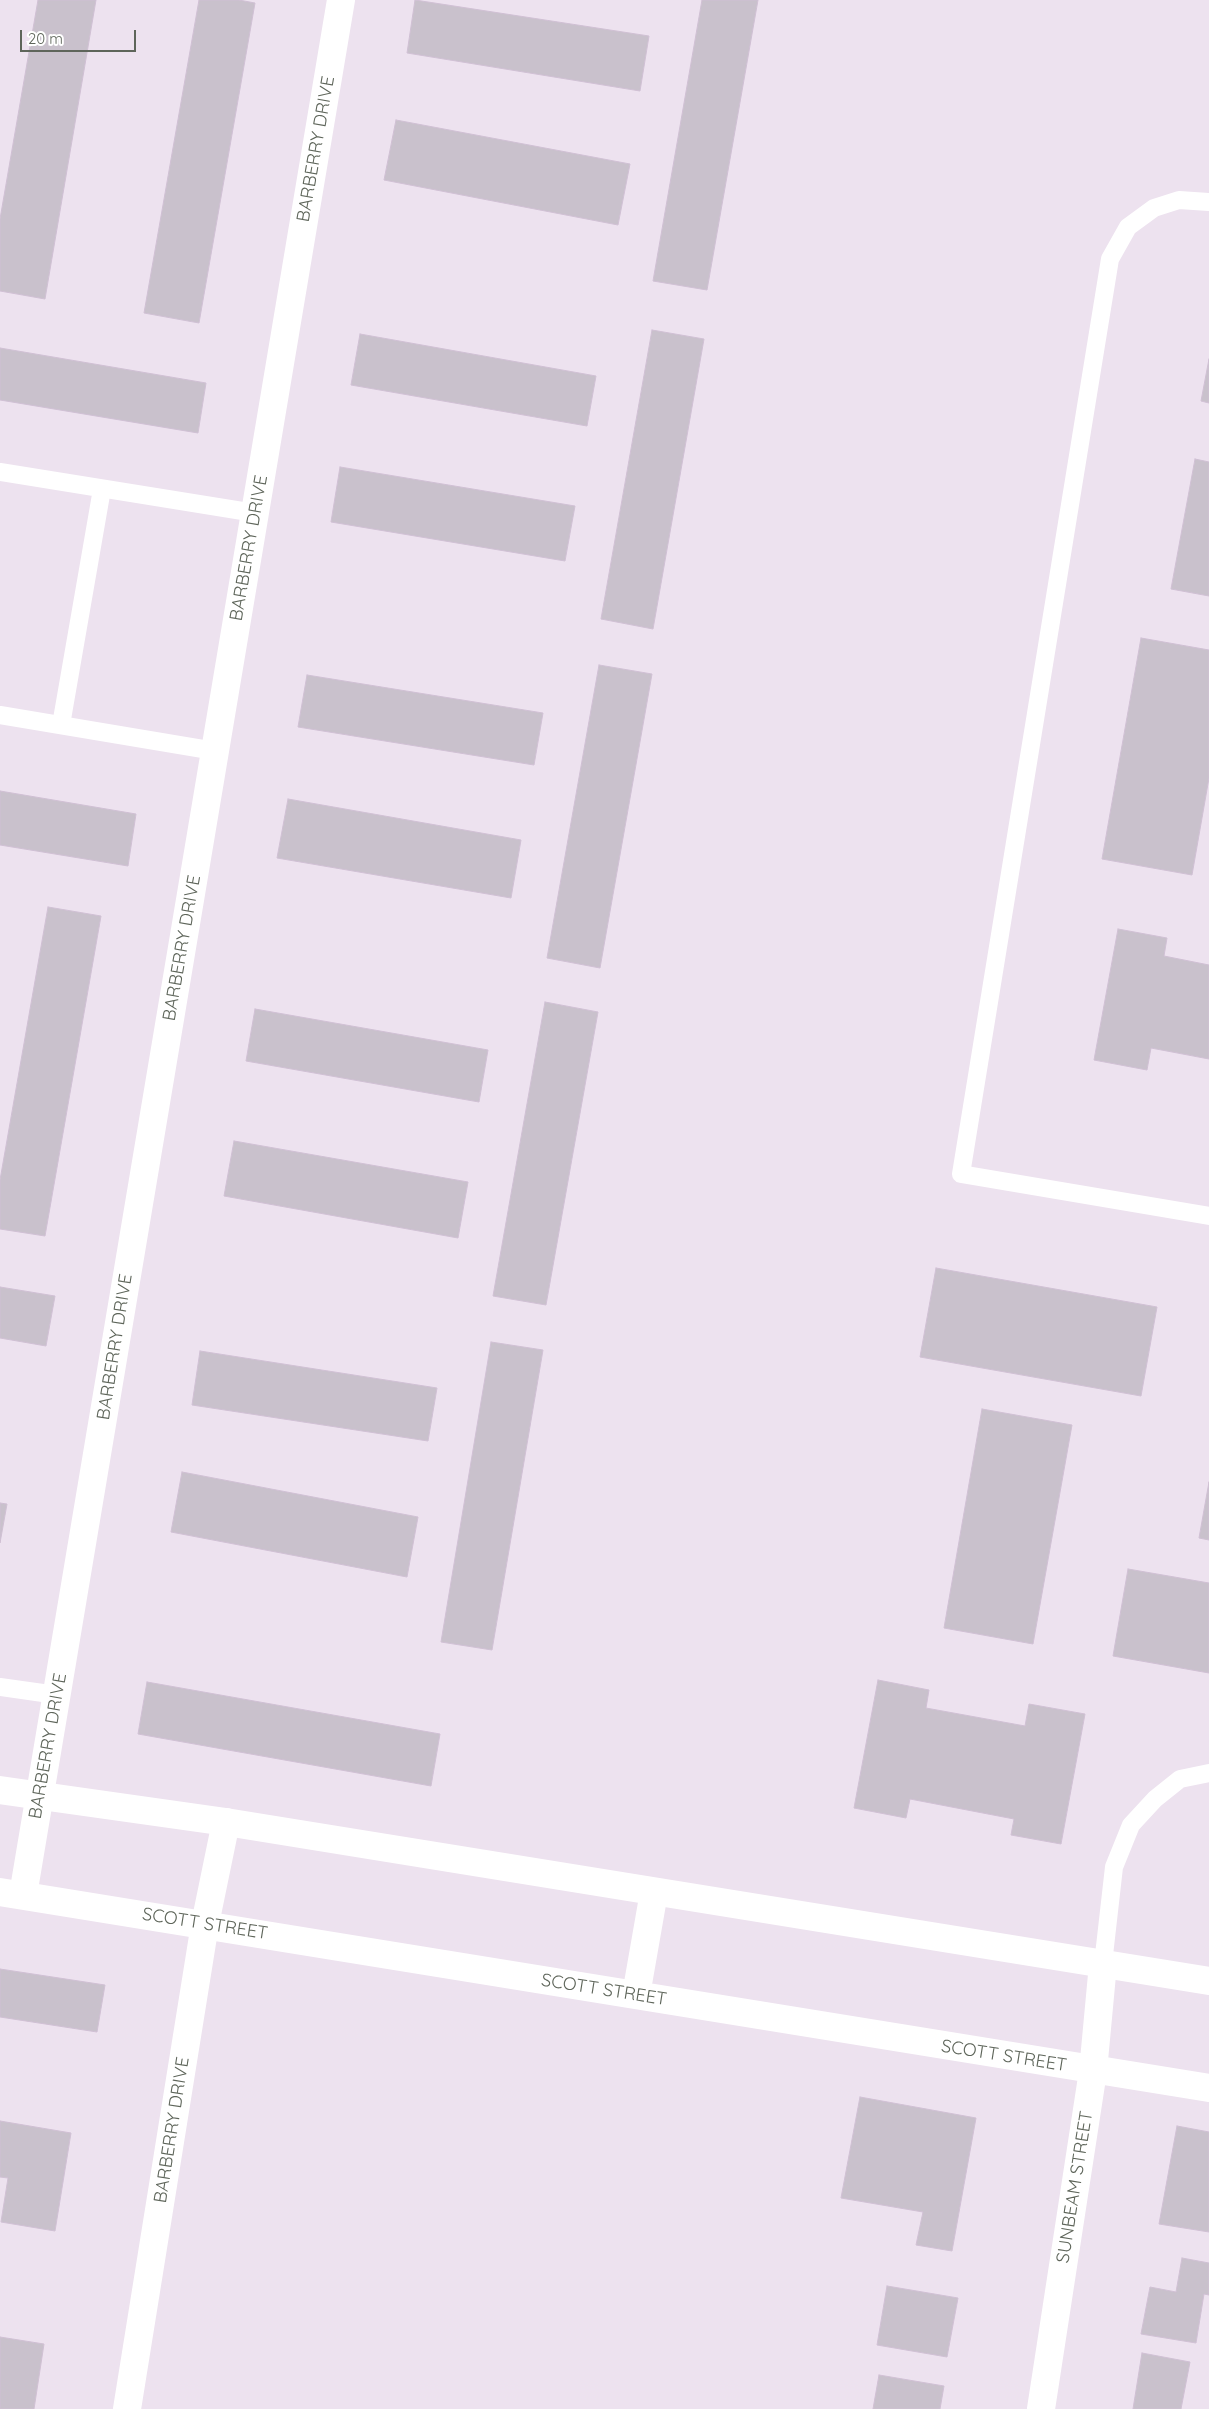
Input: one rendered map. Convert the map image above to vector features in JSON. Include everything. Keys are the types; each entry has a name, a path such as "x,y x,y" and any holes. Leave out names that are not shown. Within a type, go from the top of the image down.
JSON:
{"street":[{"name":"BARBERRY DRIVE","path":"12,1893 40,1795 341,0"},
{"path":"0,1790 226,1822 1209,1981"},
{"name":"BARBERRY DRIVE","path":"127,2409 205,1924 226,1822"},
{"path":"636,1995 654,1892"},
{"name":"SCOTT STREET","path":"12,1893 1093,2071 1209,2088"},
{"name":"SUNBEAM STREET","path":"1041,2409 1093,2071 1103,1964"}],"lane":[{"path":"1209,202 1179,200 1154,208 1128,227 1110,259 960,1174 1209,1216"},
{"path":"0,472 255,513"},
{"path":"61,725 102,489"},
{"path":"0,715 215,751"},
{"path":"0,1687 57,1694"},
{"path":"1103,1964 1114,1867 1130,1825 1155,1799 1180,1779 1209,1773"}],"building":[{"path":"38,0 96,0 45,299 0,291 0,219"},
{"path":"199,0 239,0 255,3 199,323 144,313"},
{"path":"415,0 649,36 640,91 407,53"},
{"path":"702,0 758,0 707,290 653,281"},
{"path":"396,120 630,164 618,225 384,180"},
{"path":"652,330 704,339 653,629 601,619"},
{"path":"360,334 596,376 587,426 351,385"},
{"path":"0,348 206,383 198,433 0,400"},
{"path":"1209,359 1209,403 1201,401"},
{"path":"1195,459 1209,462 1209,596 1171,589"},
{"path":"340,467 575,506 565,561 331,522"},
{"path":"1141,638 1209,650 1209,778 1192,875 1102,859"},
{"path":"599,665 652,674 600,968 547,958"},
{"path":"307,675 543,713 534,765 298,727"},
{"path":"0,791 136,814 128,866 0,845"},
{"path":"288,799 521,840 511,898 277,858"},
{"path":"48,907 101,916 45,1236 0,1229 0,1180"},
{"path":"1118,929 1167,938 1164,956 1209,965 1209,1059 1151,1048 1147,1070 1094,1060"},
{"path":"545,1002 598,1012 546,1305 493,1296"},
{"path":"255,1009 488,1050 479,1102 246,1061"},
{"path":"234,1141 468,1182 458,1238 224,1196"},
{"path":"936,1268 1157,1307 1141,1396 920,1357"},
{"path":"0,1287 55,1296 46,1346 0,1338"},
{"path":"491,1342 543,1350 492,1650 441,1642"},
{"path":"200,1351 437,1388 428,1441 192,1405"},
{"path":"982,1409 1072,1425 1033,1644 944,1628"},
{"path":"182,1472 418,1517 407,1577 171,1532"},
{"path":"1209,1482 1209,1540 1199,1538"},
{"path":"0,1503 7,1504 0,1543"},
{"path":"1128,1569 1209,1583 1209,1673 1113,1656"},
{"path":"878,1680 929,1690 926,1708 1025,1726 1029,1704 1085,1714 1061,1844 1011,1835 1014,1819 910,1799 906,1818 854,1808"},
{"path":"147,1682 440,1734 431,1786 138,1734"},
{"path":"0,1969 105,1985 97,2032 0,2017"},
{"path":"860,2097 976,2118 952,2251 916,2245 923,2212 841,2198"},
{"path":"0,2121 71,2133 55,2231 1,2222 8,2178 0,2177"},
{"path":"1177,2126 1209,2132 1209,2232 1159,2224"},
{"path":"1182,2258 1209,2263 1209,2295 1204,2294 1196,2343 1141,2334 1150,2287 1176,2292"},
{"path":"887,2286 958,2298 947,2357 877,2345"},
{"path":"0,2337 44,2344 34,2409 0,2409"},
{"path":"1142,2353 1190,2362 1181,2409 1133,2409"},
{"path":"879,2375 944,2386 940,2409 873,2409"}]}
